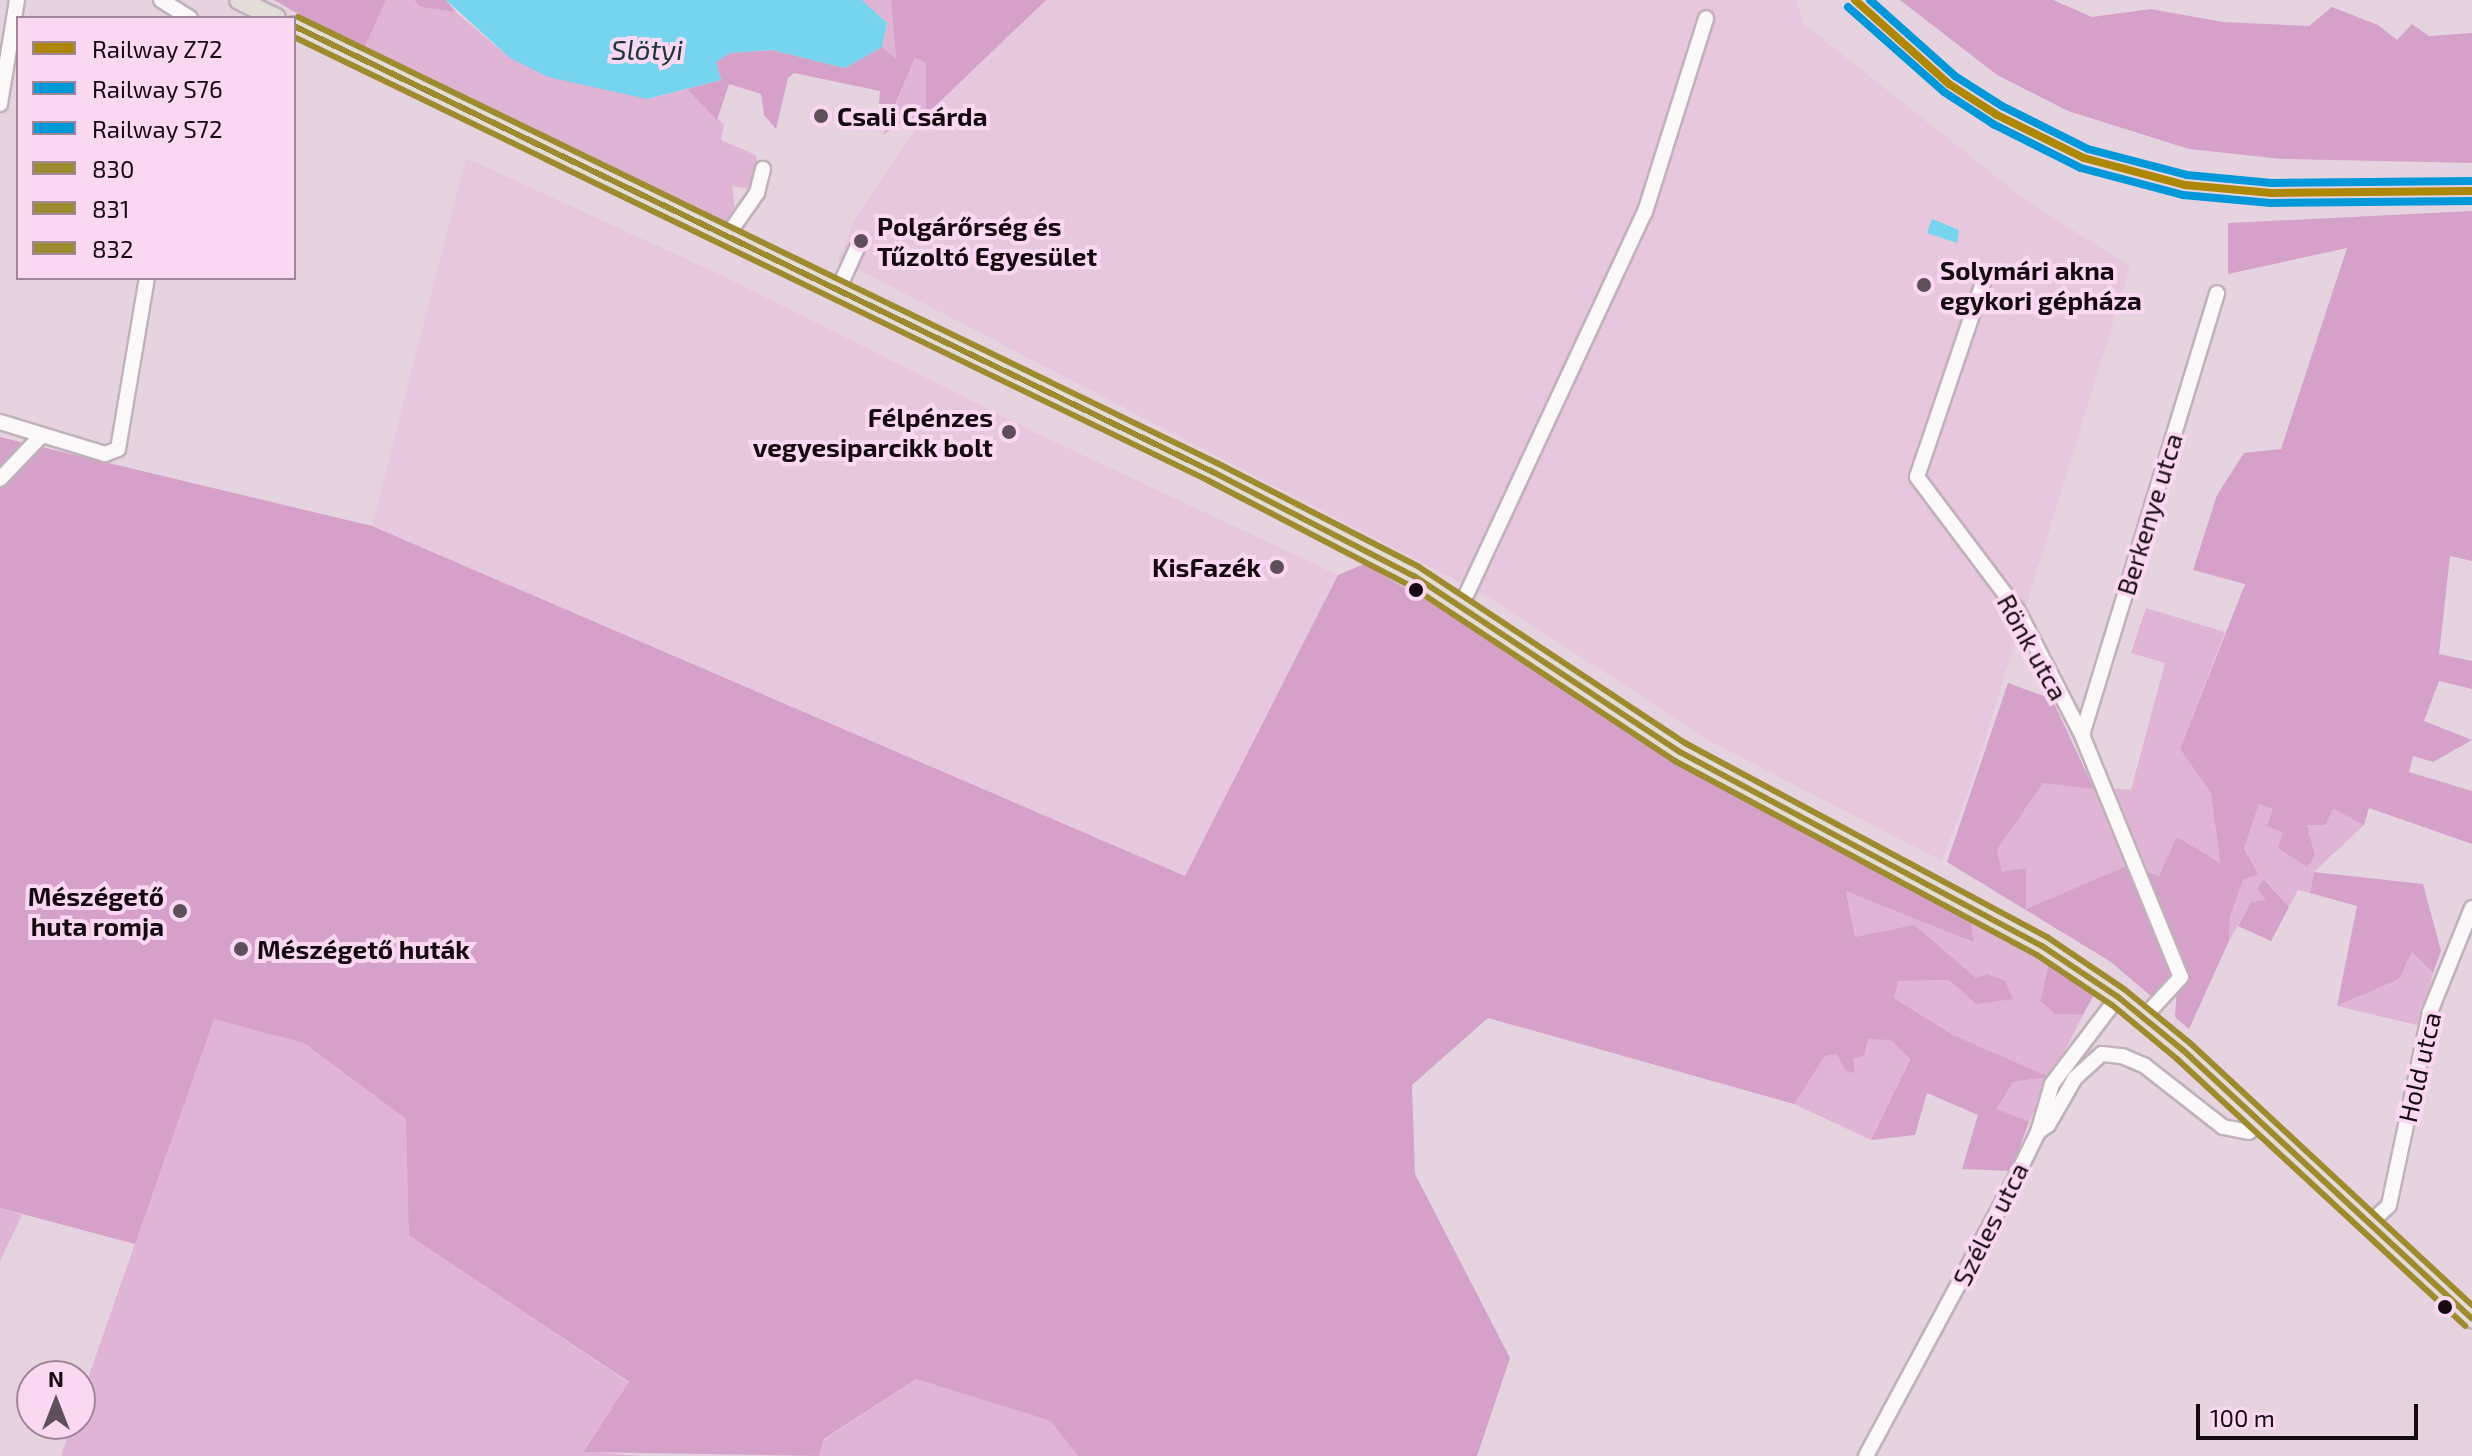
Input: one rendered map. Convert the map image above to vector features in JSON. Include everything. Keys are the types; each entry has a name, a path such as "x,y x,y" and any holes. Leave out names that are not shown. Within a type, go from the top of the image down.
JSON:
{"main road":[{"path":"239,0 272,16"},
{"path":"296,27 838,290 1414,576 1680,752 2042,946 2144,1017 2260,1120 2472,1319"}],"street":[{"path":"0,104 17,0"},
{"path":"161,0 191,16"},
{"path":"1461,606 1645,212 1706,18"},
{"path":"727,236 757,193 763,169"},
{"path":"838,290 857,248"},
{"name":"Rönk utca","path":"1985,277 1917,477 2018,611 2082,735 2181,977 2144,1017"},
{"path":"0,422 105,454 118,449 147,280"},
{"name":"Berkenye utca","path":"2082,735 2217,293"},
{"path":"0,479 42,435"},
{"name":"Hold utca","path":"2370,1223 2389,1205 2430,1012 2472,908"},
{"name":"Széles utca","path":"1866,1456 2038,1132 2044,1104 2066,1060 2118,997"},
{"path":"2038,1132 2048,1125 2075,1078 2102,1054 2145,1066 2223,1127 2249,1132 2260,1120"}],"shaded area":[{"path":"274,0 386,0 363,51"},
{"path":"386,0 414,0 420,7 456,12 510,58 647,99 687,89 724,125 721,140 756,155 761,191 732,186 736,215 726,225 402,72 363,51"},
{"path":"414,0 446,0 456,12 420,7"},
{"path":"862,0 891,0 896,60 882,47 887,23"},
{"path":"891,0 1046,0 926,115 926,63 915,58 895,105 879,104 880,91 794,73 788,78 776,129 764,115 761,94 729,84 717,120 687,89 721,80 716,62 730,53 772,50 845,68 882,47 896,59"},
{"path":"1046,0 1796,0 1804,24 2019,195 2130,267 1973,779 1942,861 1710,741 1492,599 838,259 857,215 926,115"},
{"path":"1900,0 2053,0 2092,17 2151,9 2223,22 2309,26 2332,7 2378,25 2397,40 2412,24 2429,36 2472,33 2472,163 2282,159 2189,149 2068,111 1997,75"},
{"path":"915,58 926,62 926,115 916,130 900,124 883,135"},
{"path":"466,158 721,275 1042,436 1338,575 1185,876 372,526"},
{"path":"2472,211 2472,561 2450,556 2439,654 2472,661 2472,689 2439,681 2424,721 2472,740 2433,762 2413,756 2409,772 2472,791 2472,844 2369,808 2364,825 2333,809 2325,825 2307,825 2315,855 2307,867 2278,848 2283,833 2267,826 2273,809 2259,804 2244,849 2258,874 2243,880 2230,917 2229,941 2189,1029 2175,1017 2177,987 2152,997 2111,962 1947,862 2008,683 2052,699 2094,789 2043,783 1997,850 2002,872 2026,868 2026,909 2127,866 2159,876 2177,837 2220,863 2211,793 2180,749 2245,584 2193,570 2217,495 2244,453 2281,449 2347,248 2228,274 2228,223"},
{"path":"0,437 372,526 1185,876 1338,575 1364,564 1971,917 1973,942 1846,891 1855,937 1914,925 1976,978 1987,974 2005,981 2013,999 1976,1004 1949,980 1898,981 1894,998 1953,1035 2049,1077 2013,1082 1997,1109 2029,1122 2011,1171 1962,1169 1978,1115 1927,1093 1915,1135 1871,1140 1910,1059 1891,1040 1868,1039 1864,1056 1853,1059 1855,1073 1846,1071 1836,1054 1825,1056 1794,1104 1488,1018 1412,1085 1415,1174 1510,1358 1477,1456 1078,1456 1051,1421 916,1379 824,1439 819,1456 583,1452 629,1382 409,1235 406,1119 304,1043 214,1019 135,1244 0,1208"},
{"path":"2146,608 2225,632 2180,749 2211,793 2220,864 2159,876 2127,867 2026,909 2026,868 2002,873 1997,850 2043,783 2131,790 2165,663 2131,653"},
{"path":"2259,804 2273,809 2283,833 2315,855 2307,825 2333,809 2364,825 2314,872 2310,893 2298,890 2289,907 2265,879 2267,901 2251,902 2229,941 2230,917 2243,880 2244,849"},
{"path":"2314,872 2423,884 2441,951 2433,973 2412,952 2399,979 2337,1006 2357,906 2310,893"},
{"path":"2264,879 2289,907 2271,941 2238,926 2251,902 2266,900 2257,889"},
{"path":"1846,890 1972,942 1971,917 2049,962 2040,1001 2055,1014 2083,1015 2029,1122 1997,1110 2013,1082 2047,1077 1953,1035 1894,998 1897,981 1949,980 1976,1004 1976,978 1914,926 1855,937"},
{"path":"2412,952 2433,973 2421,1026 2337,1006 2399,979"},
{"path":"2049,962 2098,987 2083,1015 2055,1014 2040,1001"},
{"path":"214,1018 304,1043 406,1119 410,1235 629,1383 583,1451 641,1456 61,1456 66,1440 96,1440 94,1360"},
{"path":"1868,1038 1892,1039 1910,1058 1871,1140 1794,1104 1825,1056 1836,1054 1846,1071"},
{"path":"0,1208 22,1215 0,1261"},
{"path":"916,1379 1052,1421 1078,1456 819,1456 824,1440"}],"water":[{"name":"Slötyi","path":"446,0 862,0 887,23 882,47 845,68 772,50 730,53 716,62 721,80 647,99 548,77 510,58"},
{"path":"1932,219 1959,230 1957,243 1927,233"}],"rail line":[{"name":"Z72","path":"1855,0 1949,84 1997,115 2084,158 2185,185 2272,193 2472,191"},
{"name":"S72","path":"1870,0 1955,76 2002,106 2088,149 2187,175 2272,183 2472,181"},
{"name":"S76","path":"1848,7 1944,92 1993,124 2081,168 2183,195 2271,203 2472,201"}],"transit line":[{"name":"832","path":"298,17 1217,463 1419,567 1685,743 2047,937 2124,989 2190,1043 2472,1305"},
{"name":"830","path":"296,27 1213,472 1414,576 1680,752 2042,946 2118,997 2184,1051 2472,1319"},
{"name":"831","path":"296,38 1209,481 1409,585 1675,761 2037,955 2112,1005 2177,1059 2465,1326"}],"place":[{"name":"Csali Csárda","path":"821,116"},
{"name":"Polgárőrség és Tűzoltó Egyesület","path":"861,241"},
{"name":"Solymári akna egykori gépháza","path":"1924,285"},
{"name":"Félpénzes vegyesiparcikk bolt","path":"1009,432"},
{"name":"KisFazék","path":"1277,567"},
{"name":"Mészégető huta romja","path":"180,911"},
{"name":"Mészégető huták","path":"241,949"}]}
